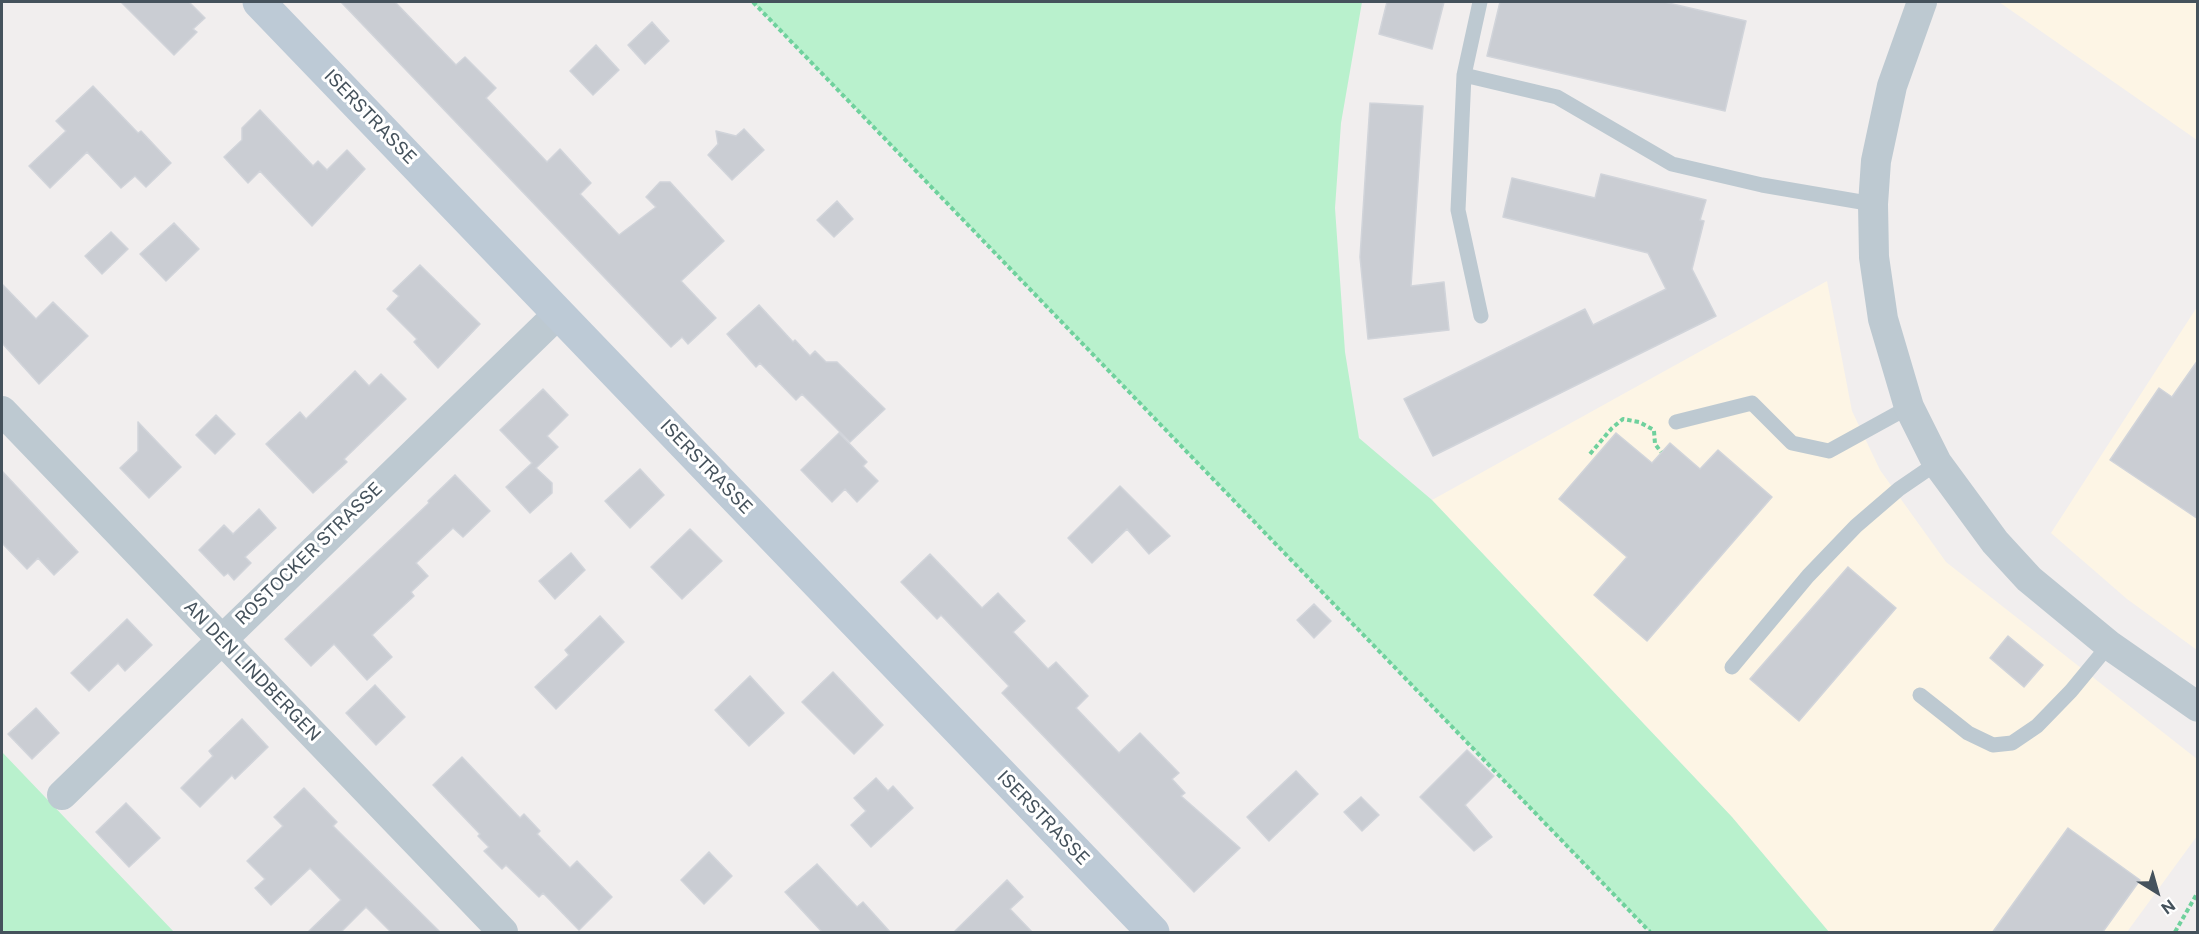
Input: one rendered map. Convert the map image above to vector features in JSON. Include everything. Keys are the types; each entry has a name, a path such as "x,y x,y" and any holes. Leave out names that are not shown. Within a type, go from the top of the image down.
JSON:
{"street":[{"name":"ISERSTRASSE","path":"260,2 1154,933"},
{"path":"1922,2 1892,86 1876,161 1873,204 1874,257 1883,319 1910,407 1937,463 1995,542 2029,579 2109,645 2198,707"},
{"name":"ROSTOCKER STRASSE","path":"62,795 558,314"},
{"name":"AN DEN LINDBERGEN","path":"2,411 503,933"}],"lane":[{"path":"1480,2 1464,75 1458,210 1481,316"},
{"path":"1464,75 1557,98 1672,164 1762,185 1873,204"},
{"path":"1676,422 1752,403 1792,443 1829,451 1910,407"},
{"path":"1732,667 1808,576 1856,526 1899,489 1937,463"},
{"path":"1920,695 1968,733 1993,745 2012,743 2037,726 2071,691 2109,645"}],"path":[{"path":"753,2 1650,933"},
{"path":"1590,454 1611,428 1623,419 1639,422 1654,430"},
{"path":"2175,933 2198,892"}],"shaded area":[{"path":"1999,2 2197,2 2197,140"},
{"path":"1827,281 1852,411 1880,470 1946,562 2197,759 2197,836 2127,932 1829,932 1732,817 1432,500"},
{"path":"2197,307 2197,650 2127,599 2051,533"}],"green space":[{"path":"753,2 1362,2 1341,123 1335,208 1345,352 1359,438 1432,500 1732,817 1829,932 1650,932"},
{"path":"2,752 174,932 2,932"}],"building":[{"path":"121,2 189,2 205,18 193,29 197,32 174,55"},
{"path":"341,2 395,2 456,65 465,57 496,88 486,98 547,162 560,149 591,183 580,194 619,235 656,207 646,197 660,182 670,182 724,241 681,281 716,318 688,344 682,337 671,347"},
{"path":"1387,2 1444,2 1432,49 1379,34"},
{"path":"1500,2 1664,2 1746,21 1725,111 1487,56"},
{"path":"652,22 669,41 645,64 628,45"},
{"path":"596,45 619,70 593,95 570,71"},
{"path":"93,86 138,133 141,131 171,163 146,187 135,176 121,188 87,152 50,188 29,166 66,131 56,121"},
{"path":"1370,103 1423,106 1411,286 1444,282 1449,330 1368,339 1360,257"},
{"path":"260,110 313,166 318,161 327,170 347,150 365,169 312,226 260,171 248,183 224,157 242,140 242,128"},
{"path":"744,129 764,150 732,180 708,155 718,144 716,131 736,136"},
{"path":"1601,174 1706,200 1700,220 1704,221 1692,269 1716,316 1433,456 1404,399 1585,309 1593,325 1666,289 1648,253 1503,217 1512,178 1595,198"},
{"path":"837,201 853,219 834,237 817,220"},
{"path":"174,223 199,249 166,281 140,254"},
{"path":"111,232 128,249 102,274 85,256"},
{"path":"420,265 480,324 438,368 414,342 417,339 387,309 399,296 393,291"},
{"path":"2,284 36,319 53,302 88,336 39,384 2,343"},
{"path":"759,305 793,342 795,340 810,356 815,351 826,362 837,362 885,409 850,442 802,394 796,400 760,363 756,367 727,334"},
{"path":"2198,360 2198,519 2110,460 2159,388 2172,397"},
{"path":"355,371 369,386 381,374 406,399 344,459 347,462 313,493 266,444 300,412 306,419"},
{"path":"543,389 568,415 547,436 558,447 536,468 552,483 552,493 530,513 506,487 532,463 500,430"},
{"path":"216,415 235,434 215,454 196,435"},
{"path":"138,422 181,467 149,498 120,468 138,451"},
{"path":"839,433 867,462 863,466 878,481 857,502 845,489 832,502 801,470"},
{"path":"1616,433 1652,463 1670,443 1700,469 1718,450 1772,497 1647,641 1594,595 1627,557 1559,499"},
{"path":"640,469 664,495 630,528 605,501"},
{"path":"2,471 78,552 54,575 38,558 27,569 2,543"},
{"path":"455,475 490,511 463,537 453,528 416,563 428,576 411,592 414,596 372,635 392,657 367,680 334,644 311,666 285,639 429,503 428,501"},
{"path":"1120,486 1170,536 1149,554 1127,529 1092,563 1068,538"},
{"path":"259,509 276,528 245,557 251,563 234,580 228,573 224,576 199,550 224,525 233,534"},
{"path":"690,529 722,561 682,599 651,567"},
{"path":"571,553 585,570 555,599 539,581"},
{"path":"930,554 982,608 998,593 1025,621 1013,632 1048,669 1056,662 1088,696 1076,708 1119,753 1140,733 1179,773 1172,779 1185,793 1181,796 1240,848 1194,892 1002,693 1009,686 941,615 937,619 901,582"},
{"path":"1848,567 1896,608 1799,721 1750,679"},
{"path":"1314,604 1331,621 1314,638 1297,620"},
{"path":"600,616 624,642 556,709 535,687 569,655 565,650"},
{"path":"127,619 152,645 125,671 118,663 89,691 71,673"},
{"path":"2008,636 2043,665 2024,687 1990,658"},
{"path":"833,672 883,725 854,754 802,702"},
{"path":"750,676 784,713 749,746 715,710"},
{"path":"375,685 405,717 376,745 346,713"},
{"path":"36,708 59,733 32,759 8,734"},
{"path":"242,719 268,747 235,779 232,775 200,807 181,788 213,756 209,751"},
{"path":"1467,750 1494,776 1465,805 1492,837 1474,851 1420,797"},
{"path":"462,757 520,818 524,814 540,831 537,834 570,868 577,861 612,897 579,930 543,893 539,897 506,865 502,869 484,851 489,847 478,836 480,834 433,785"},
{"path":"1296,771 1318,794 1269,841 1247,817"},
{"path":"876,778 888,791 893,786 913,808 871,847 851,825 866,811 854,798"},
{"path":"304,788 337,822 333,826 441,933 392,933 366,907 340,933 307,933 341,900 310,868 271,905 255,888 265,879 247,861 283,826 274,817"},
{"path":"1361,797 1379,815 1362,831 1344,812"},
{"path":"126,803 160,838 129,867 96,832"},
{"path":"2068,828 2140,880 2102,933 1992,933"},
{"path":"709,852 732,876 704,904 681,880"},
{"path":"817,864 857,907 863,902 891,933 823,933 785,892"},
{"path":"1007,880 1023,897 1010,909 1033,933 953,933"}]}
